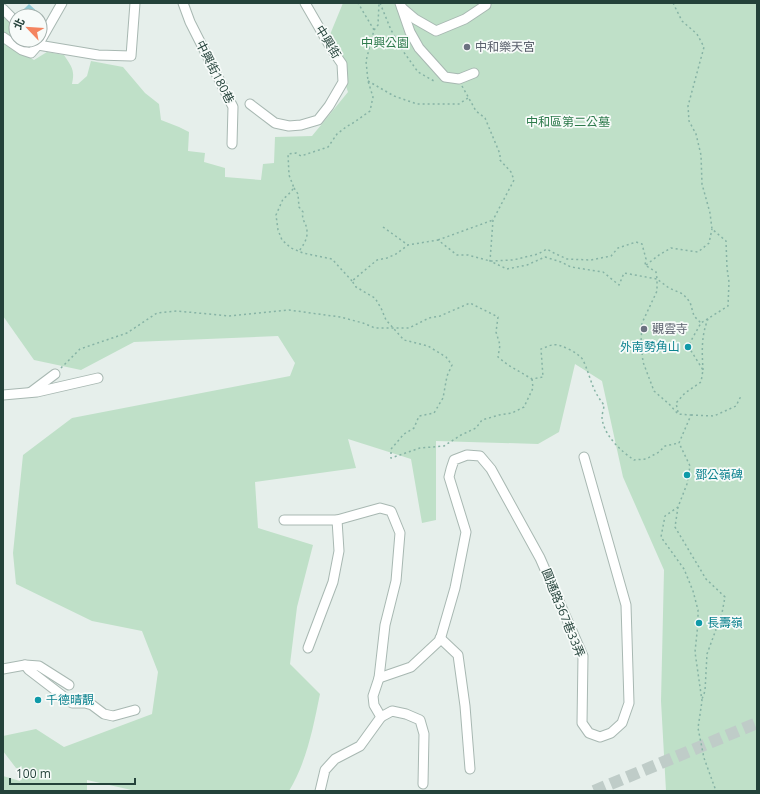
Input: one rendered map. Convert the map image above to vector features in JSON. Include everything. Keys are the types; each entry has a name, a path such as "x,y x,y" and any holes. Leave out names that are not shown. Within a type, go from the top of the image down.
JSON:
{"street":[{"path":"48,24 62,3"},
{"path":"48,45 98,55 131,56 135,3"},
{"name":"中興街180巷","path":"183,3 190,22 233,107 232,144"},
{"name":"中興街","path":"250,104 275,123 289,126 301,125 318,120 329,106 343,82 342,64 304,3"},
{"path":"401,6 415,19 436,31 465,18 486,6 486,3"},
{"path":"401,6 410,32 419,48 445,77 459,79 474,73"},
{"path":"19,48 31,53 33,48"},
{"path":"34,393 55,374"},
{"path":"3,395 34,393 98,378"},
{"name":"圓通路367巷33弄","path":"378,678 411,667 440,640 455,588 466,532 449,477 450,469 454,460 467,454 480,456 492,469 540,558 583,656 582,723 589,733 600,736 611,733 622,723 630,702 626,605 584,457"},
{"path":"284,520 337,520 380,508 391,511 400,533 396,581 385,625 378,678 373,696 374,705 381,717"},
{"path":"308,648 333,582 339,551 337,520"},
{"path":"440,638 458,655 464,699 470,769"},
{"path":"3,669 25,665 39,666 69,685"},
{"path":"25,665 29,670 72,703 85,703 92,705 104,714 113,716 135,710"},
{"path":"320,791 325,770 335,759 360,746 381,717 392,711 406,714 420,720 424,734 423,784"}],"path":[{"path":"358,3 374,30"},
{"path":"299,252 305,242 307,230 302,218 303,212 299,207 298,194 289,175 288,154 296,153 301,156 328,147 337,134 370,111 373,98 368,81 366,61 374,30 378,25 379,3"},
{"path":"379,3 391,30 403,51 418,72 434,81 445,77"},
{"path":"645,266 671,248 698,252 709,243 712,229 710,213 702,184 701,155 696,134 689,121 688,106 704,47 697,34 682,21 673,3"},
{"path":"459,79 476,111 485,118 500,154 500,160 511,172 514,180 493,220 490,261"},
{"path":"368,81 394,96 417,104 459,104 468,98"},
{"path":"294,188 283,199 276,215 278,230 282,240 291,248 299,252 332,259 356,287 375,298 386,320 404,340 428,346 446,357 452,365 447,376 443,398 434,412 419,416 414,428 404,434 391,449 391,458 420,448 444,446 461,435 476,428 482,420 512,412 524,407 533,388 532,379"},
{"path":"352,281 377,260 396,254 408,246 438,240 493,220"},
{"path":"383,227 408,246"},
{"path":"703,370 688,346 701,323 728,306 729,282 726,241 712,229"},
{"path":"438,240 457,255 468,255 490,261 507,269 527,266 545,257 571,267 603,272 619,285 624,273 658,279 669,288 683,294 690,302 694,316 701,323"},
{"path":"490,261 513,260 538,254 547,249 567,258 591,260 611,256 618,248 636,242 642,244 646,259 645,266"},
{"path":"645,266 656,272 658,279 657,291 642,323 641,343 643,362 654,391 678,414 691,415 714,416 736,406 741,396"},
{"path":"55,374 80,349 127,334 157,313 177,311 229,316 289,310 340,317 375,328 409,328 429,318 440,316 470,303 498,316 496,332 500,345 498,357 508,365 532,379 543,377 541,349 554,344 567,348 582,358 591,384 598,398 604,405 602,417 607,432 622,451 634,460 646,459 659,452 665,446 679,443"},
{"path":"678,414 676,403 685,393 701,382 703,370 702,344 704,330 708,319"},
{"path":"691,415 679,443 690,466 687,484 678,507 675,527 706,579 725,597 722,613 707,654 705,691 698,728 704,758 716,791"},
{"path":"678,507 665,516 661,537 684,569 693,591 698,610 695,652 702,701"}],"green space":[{"path":"343,3 757,3 757,791 666,791 661,701 664,570 623,477 602,381 575,364 559,432 538,444 436,441 436,520 422,523 411,459 348,439 356,468 255,482 258,528 313,545 297,607 290,664 320,694 305,756 289,791 136,791 87,780 87,791 3,791 3,776 20,781 28,770 16,768 3,751 3,736 36,729 64,747 152,714 158,672 142,631 92,621 16,584 13,553 23,455 72,418 290,376 295,363 278,336 134,342 81,370 34,360 3,316 3,16 8,21 8,48 13,48 34,60 47,52 64,55 72,69 72,84 78,84 87,76 91,61 123,67 145,93 159,104 161,120 189,132 188,151 205,153 204,162 225,168 225,177 261,180 263,164 274,163 275,137 312,136 348,92 329,37"}],"water":[{"path":"29,4 33,8 25,8"}],"tunnel":[{"path":"594,791 757,723"}],"place":[{"name":"中和樂天宮","path":"467,47"},
{"name":"觀雲寺","path":"644,329"},
{"name":"外南勢角山","path":"688,347"},
{"name":"鄧公嶺碑","path":"687,475"},
{"name":"長壽嶺","path":"699,623"},
{"name":"千德晴靚","path":"38,700"}],"park label":[{"name":"中興公園","path":"385,43"},
{"name":"中和區第二公墓","path":"568,122"}]}
